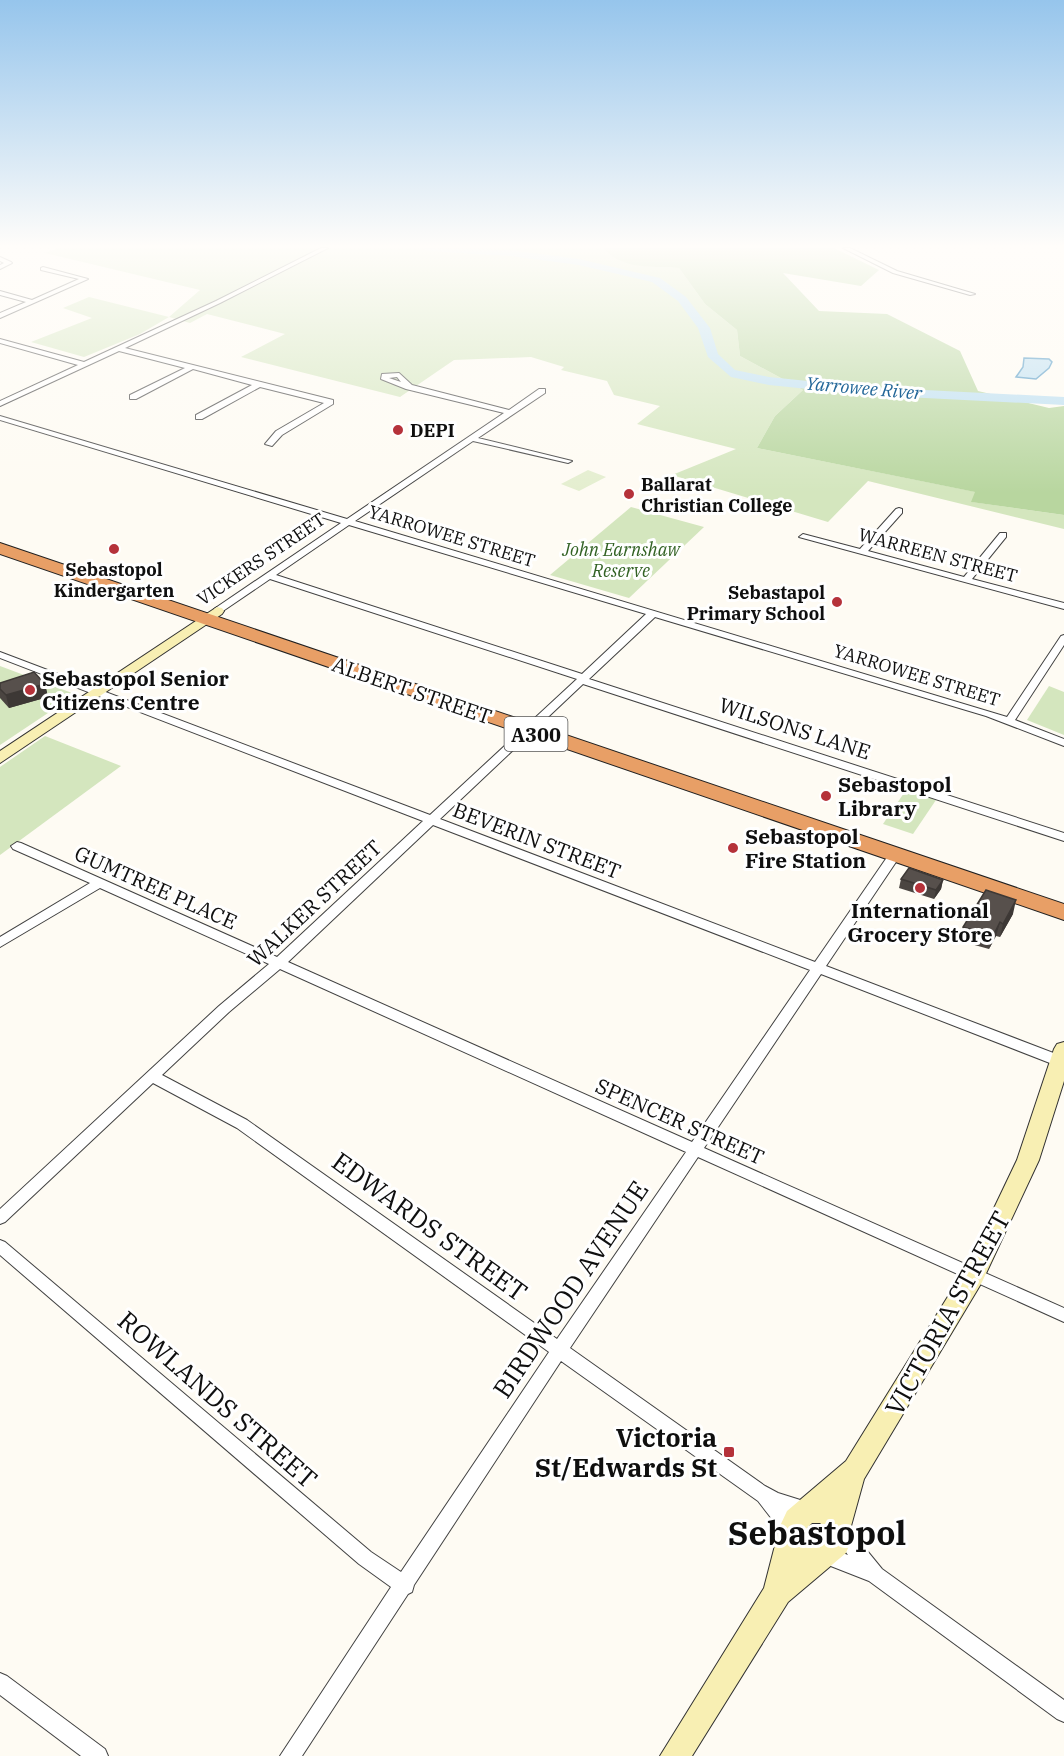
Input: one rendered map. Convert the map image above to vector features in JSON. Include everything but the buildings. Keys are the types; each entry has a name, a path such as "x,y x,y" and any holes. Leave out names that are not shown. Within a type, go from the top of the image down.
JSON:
{"highway":[{"name":"ALBERT STREET","path":"0,537 211,615 1064,912"},
{"name":"ALBERT STREET","path":"0,548 211,615"},
{"name":"ALBERT STREET","path":"533,726 1064,900"}],"street":[{"path":"0,404 156,330"},
{"path":"0,341 83,364"},
{"path":"117,348 330,402 279,434 269,444"},
{"path":"133,397 190,368"},
{"path":"199,417 259,384"},
{"path":"409,387 511,413"},
{"name":"VICKERS STREET","path":"0,758 542,391"},
{"name":"YARROWEE STREET","path":"0,418 1009,721 1064,743"},
{"path":"473,439 568,461"},
{"path":"862,552 899,511"},
{"path":"966,580 1002,535"},
{"name":"WARREEN STREET","path":"803,537 1064,606"},
{"name":"WILSONS LANE","path":"270,576 1064,837"},
{"name":"WALKER STREET","path":"0,1218 224,1008 278,964 653,613"},
{"path":"1009,721 1064,638"},
{"name":"BEVERIN STREET","path":"0,655 820,969 1062,1055"},
{"name":"GUMTREE PLACE","path":"17,846 278,964"},
{"name":"BIRDWOOD AVENUE","path":"290,1756 405,1586 558,1352 896,854"},
{"path":"0,943 100,883"},
{"name":"SPENCER STREET","path":"278,964 1064,1315"},
{"name":"VICTORIA STREET","path":"838,1528 855,1470 974,1275 1028,1160 1062,1055"},
{"name":"EDWARDS STREET","path":"152,1076 242,1124 558,1352 801,1521"},
{"name":"ROWLANDS STREET","path":"0,1246 365,1558 405,1586"},
{"name":"VICTORIA STREET","path":"801,1521 855,1470"},
{"name":"EDWARDS STREET","path":"759,1492 774,1500 801,1521"},
{"path":"801,1521 828,1515 876,1575 1064,1712"},
{"path":"801,1521 802,1550 876,1575"},
{"path":"774,1599 801,1521"},
{"path":"675,1756 774,1599 786,1584 837,1546 838,1528"},
{"path":"0,1683 98,1756"}],"green space":[{"path":"62,330 147,330 84,357 31,342"},
{"path":"269,330 737,330 740,356 803,390 775,416 757,448 976,492 972,502 1064,515 1064,529 868,481 828,522 672,475 736,449 637,424 660,406 614,395 607,381 561,370 564,367 531,357 454,360 400,397 241,357 285,334"},
{"path":"737,330 918,330 960,351 978,391 1049,408 1064,406 1064,515 971,502 975,492 757,448 775,416 803,390 740,356"},
{"path":"588,470 606,477 579,491 561,484"},
{"name":"John Earnshaw Reserve","path":"631,507 704,527 629,598 550,575"},
{"path":"0,666 72,693 72,697 0,745"},
{"path":"1049,686 1064,692 1064,735 1027,720"},
{"path":"45,736 121,766 0,855 0,767"},
{"path":"906,790 936,800 913,834 883,824"}],"water":[{"path":"1024,358 1049,359 1052,362 1049,368 1036,379 1016,377 1023,367"}],"waterway":[{"name":"Yarrowee River","path":"705,330 712,355 731,373 769,381 866,391 1064,401"}],"place":[{"name":"DEPI","path":"398,430"},
{"name":"Ballarat Christian College","path":"629,494"},
{"name":"Sebastopol Kindergarten","path":"114,549"},
{"name":"Sebastapol Primary School","path":"837,602"},
{"name":"Sebastopol Senior Citizens Centre","path":"30,690"},
{"name":"Sebastopol Library","path":"826,796"},
{"name":"Sebastopol Fire Station","path":"733,848"},
{"name":"International Grocery Store","path":"920,888"},
{"name":"Victoria St/Edwards St","path":"729,1452"}],"district":[{"name":"Sebastopol","path":"817,1532"}]}
